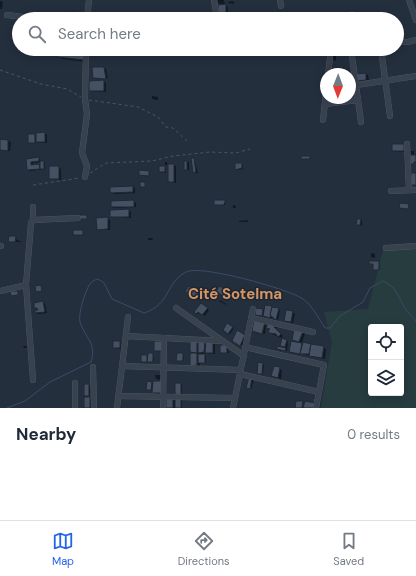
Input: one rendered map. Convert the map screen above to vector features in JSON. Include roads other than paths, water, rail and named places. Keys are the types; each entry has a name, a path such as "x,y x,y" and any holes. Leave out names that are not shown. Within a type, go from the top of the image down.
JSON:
{"street":[{"path":"88,12 89,0"},
{"path":"214,0 216,12"},
{"path":"412,2 416,20"},
{"path":"7,14 12,15"},
{"path":"404,42 416,40"},
{"path":"85,177 87,166 82,153 87,114 85,98 86,56"},
{"path":"329,68 330,56"},
{"path":"351,56 352,68"},
{"path":"382,56 390,116"},
{"path":"356,85 416,76"},
{"path":"356,94 361,122"},
{"path":"323,120 325,104"},
{"path":"407,144 409,190"},
{"path":"391,191 416,190"},
{"path":"32,207 33,220 31,223 26,285 33,380"},
{"path":"33,220 78,218"},
{"path":"386,248 416,246"},
{"path":"0,291 26,285"},
{"path":"176,308 244,356"},
{"path":"233,408 253,309"},
{"path":"117,408 128,317"},
{"path":"251,318 313,332"},
{"path":"126,336 222,341"},
{"path":"163,408 164,338"},
{"path":"245,347 324,365 316,408"},
{"path":"122,366 240,372 319,392"},
{"path":"93,367 94,408"},
{"path":"75,383 75,408"},
{"path":"118,396 235,398"}],"waterway":[{"path":"7,408 25,401 50,382 91,362 93,350 90,341 82,328 80,314 82,303 88,287 92,282 98,279 104,283 112,299 144,313 153,309 159,304 164,299 174,282 186,272 194,270 225,274 281,289 303,299 312,308 325,328 330,328 340,316 363,302 370,288 383,281 394,289 406,310 416,321"}],"district":[{"name":"Cité Sotelma","path":"235,294"}]}
